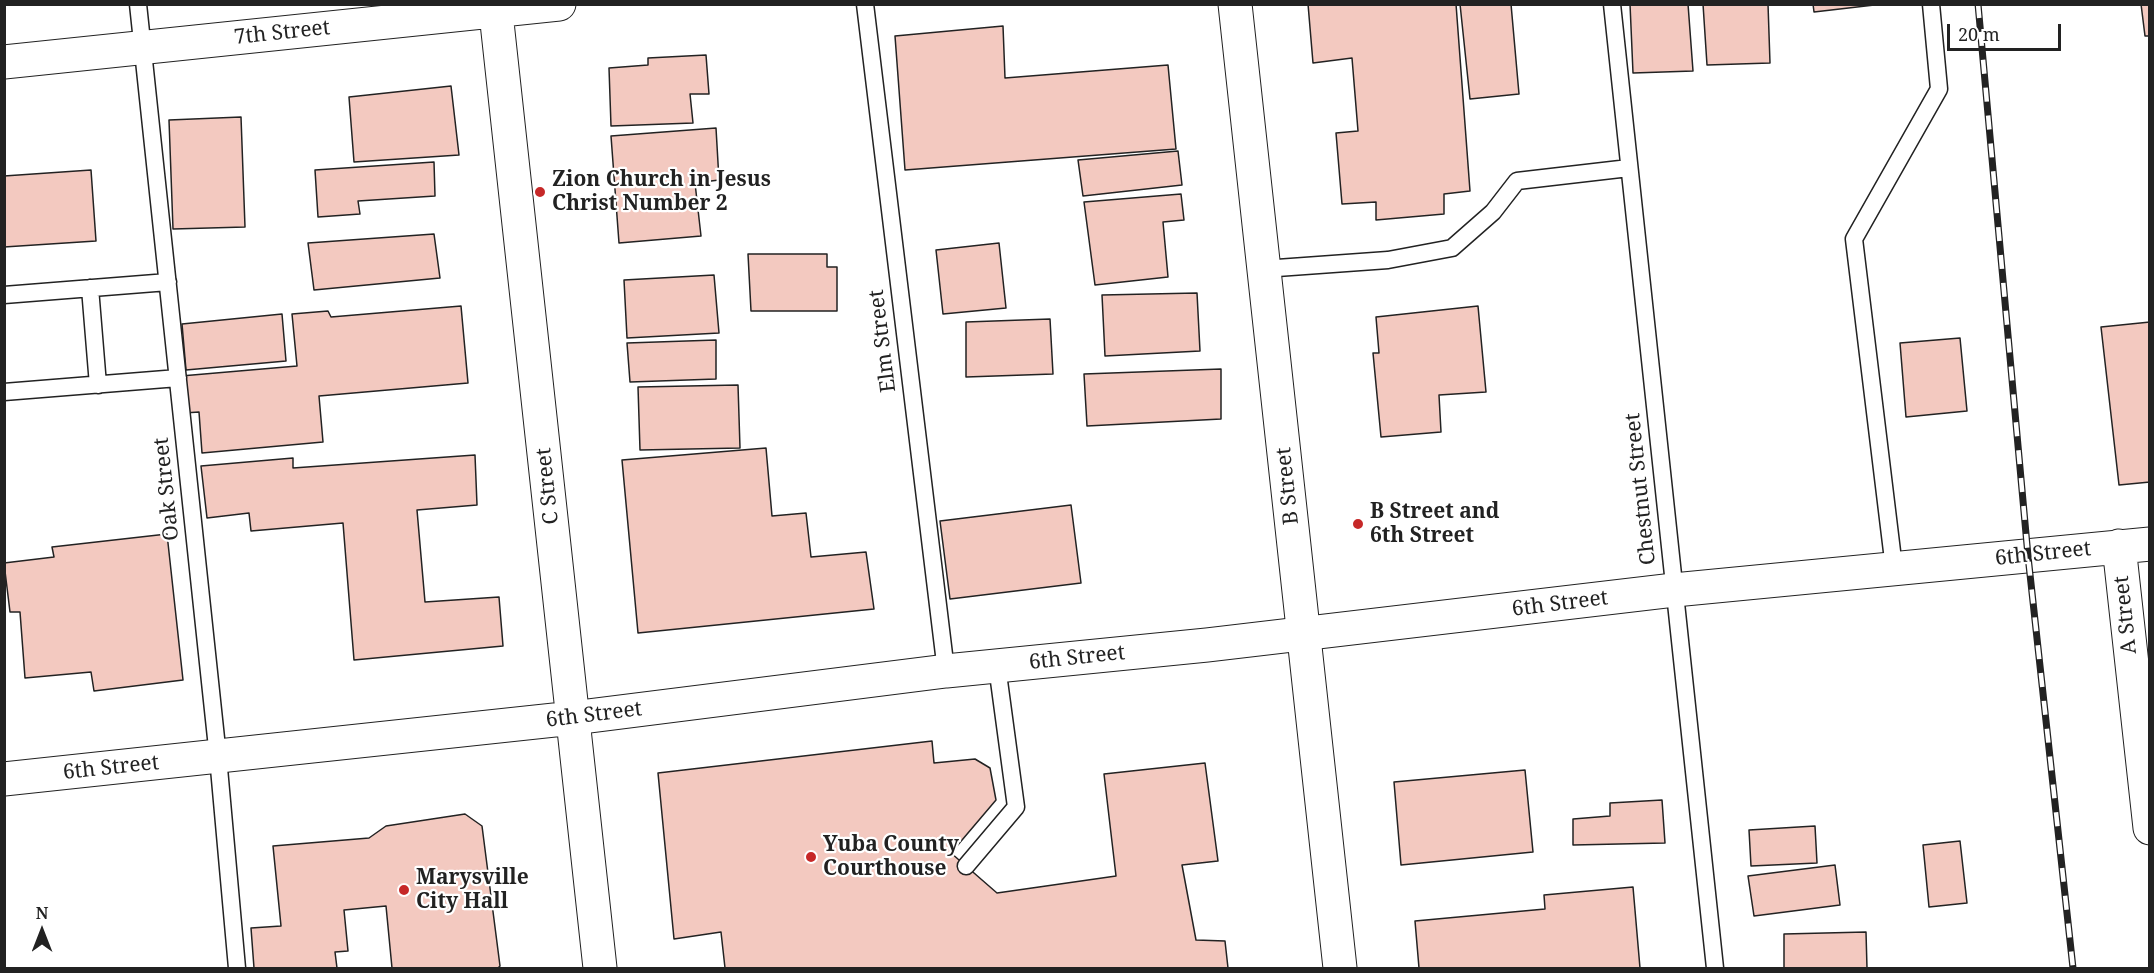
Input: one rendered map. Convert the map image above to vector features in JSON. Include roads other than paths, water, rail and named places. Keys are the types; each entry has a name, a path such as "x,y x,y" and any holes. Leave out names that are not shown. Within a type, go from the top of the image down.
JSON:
{"street":[{"name":"7th Street","path":"4,62 496,8 559,4"},
{"name":"B Street","path":"1234,4 1340,969"},
{"name":"C Street","path":"496,8 600,969"},
{"name":"6th Street","path":"4,779 573,718 997,666 1207,645 1674,590 2134,545"},
{"name":"A Street","path":"2134,545 2150,828"}],"lane":[{"name":"Oak Street","path":"138,4 218,757 237,969"},
{"name":"Elm Street","path":"865,4 946,672"},
{"name":"Chestnut Street","path":"1612,4 1715,969"},
{"path":"1894,568 1854,239 1939,89 1931,4"},
{"path":"1263,269 1388,260 1452,248 1493,212 1517,181 1629,168"},
{"path":"4,295 168,282"},
{"path":"90,288 98,385"},
{"path":"4,392 178,378"},
{"path":"966,866 1016,807 997,666"}],"railway":[{"path":"1978,4 2028,556 2073,968"}],"place":[{"name":"Zion Church in Jesus Christ Number 2","path":"540,192"},
{"name":"B Street and 6th Street","path":"1358,524"},
{"name":"Yuba County Courthouse","path":"811,857"},
{"name":"Marysville City Hall","path":"404,890"}]}
